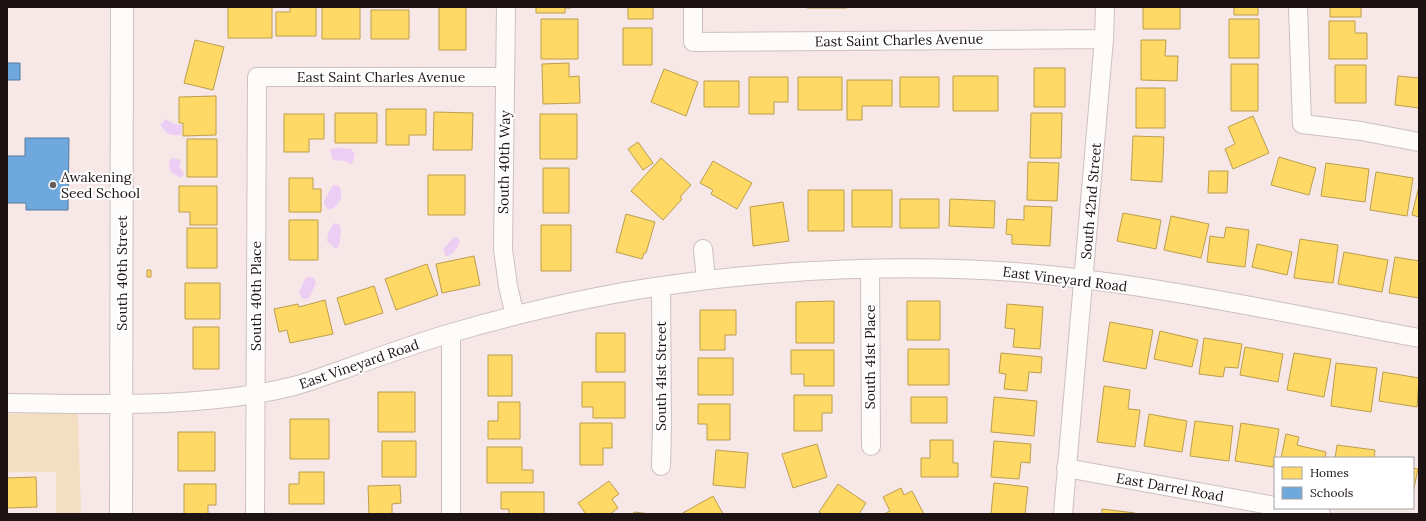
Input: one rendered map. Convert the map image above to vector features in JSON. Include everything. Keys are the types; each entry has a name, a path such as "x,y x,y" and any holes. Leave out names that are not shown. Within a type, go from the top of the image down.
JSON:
{"main road":[{"name":"South 40th Street","path":"121,514 122,7"}],"street":[{"name":"South 40th Way","path":"506,7 503,249 508,286 515,316"},
{"name":"East Saint Charles Avenue","path":"693,7 693,42 1104,39"},
{"name":"South 42nd Street","path":"1062,514 1084,280 1104,39 1105,7"},
{"path":"1298,7 1302,124 1360,131 1419,142"},
{"name":"East Saint Charles Avenue","path":"257,77 505,77"},
{"name":"South 40th Place","path":"255,514 257,77"},
{"path":"703,249 706,280"},
{"name":"East Vineyard Road","path":"7,403 121,403 223,398 255,394 295,386 451,333 515,316 661,286 706,280 870,269 969,269 1029,273 1161,291 1419,338"},
{"name":"South 41st Place","path":"870,269 871,446"},
{"name":"South 41st Street","path":"661,286 661,466"},
{"path":"451,333 451,514"},
{"name":"East Darrel Road","path":"1066,468 1274,507"},
{"name":"East Darrel Road","path":"1284,509 1321,514"}],"shaded area":[{"path":"166,119 174,124 182,125 181,135 173,135 166,132 160,125"},
{"path":"331,149 351,149 355,154 352,164 349,164 346,161 333,160 330,151"},
{"path":"172,158 181,160 179,166 184,174 180,178 170,171 169,161"},
{"path":"333,185 339,186 341,190 341,197 340,201 335,207 328,210 324,204 324,201"},
{"path":"334,223 340,225 341,232 339,246 336,249 327,241 329,231"},
{"path":"454,237 457,237 460,242 453,253 446,256 443,249"},
{"path":"309,277 314,278 316,283 309,298 303,299 299,293 305,279"},
{"path":"78,413 81,514 56,514 56,472 7,472 7,414"}],"building: Homes":[{"path":"228,7 272,7 272,38 228,38"},
{"path":"290,7 316,7 316,36 276,36 276,12 290,12"},
{"path":"322,7 360,7 360,39 322,39"},
{"path":"439,7 466,7 466,50 439,50"},
{"path":"536,7 571,8 565,8 565,13 536,13"},
{"path":"628,7 653,7 653,19 628,19"},
{"path":"847,7 847,8 807,8"},
{"path":"1143,7 1180,7 1180,29 1143,29"},
{"path":"1234,7 1258,7 1258,15 1234,15"},
{"path":"1330,7 1361,7 1361,17 1330,17"},
{"path":"371,10 409,10 409,39 371,39"},
{"path":"541,19 578,19 578,59 541,59"},
{"path":"1229,19 1259,19 1259,58 1229,58"},
{"path":"1329,21 1355,21 1355,33 1367,33 1367,59 1329,59"},
{"path":"623,28 652,28 652,65 623,65"},
{"path":"195,40 224,47 213,90 184,83"},
{"path":"1141,40 1166,40 1165,56 1178,56 1177,81 1141,80"},
{"path":"569,63 569,77 579,76 580,103 543,104 542,64"},
{"path":"1231,64 1258,64 1258,111 1231,111"},
{"path":"1335,65 1366,65 1366,103 1335,103"},
{"path":"1034,68 1065,68 1065,107 1034,107"},
{"path":"664,69 698,82 686,116 651,102"},
{"path":"953,76 998,76 998,111 953,111"},
{"path":"1398,76 1419,78 1419,108 1395,105"},
{"path":"749,77 788,77 788,102 774,102 774,114 749,114"},
{"path":"798,77 842,77 842,110 798,110"},
{"path":"900,77 939,77 939,107 900,107"},
{"path":"847,80 892,80 892,106 862,106 862,120 847,120"},
{"path":"704,81 739,81 739,107 704,107"},
{"path":"1136,88 1165,88 1165,128 1136,128"},
{"path":"216,96 216,135 183,136 183,123 179,123 179,97"},
{"path":"386,109 426,109 426,135 409,135 409,145 386,145"},
{"path":"434,112 473,113 472,150 433,150"},
{"path":"335,113 377,113 377,143 335,143"},
{"path":"1031,113 1062,113 1061,158 1030,158"},
{"path":"284,114 324,114 324,139 309,139 309,152 284,152"},
{"path":"540,114 577,114 577,159 540,159"},
{"path":"1253,116 1269,153 1233,169 1225,149 1235,144 1228,127"},
{"path":"1133,136 1164,137 1162,182 1131,180"},
{"path":"187,139 217,139 217,177 187,177"},
{"path":"638,142 653,163 643,170 628,149"},
{"path":"1279,157 1316,168 1309,195 1271,185"},
{"path":"661,158 691,185 680,197 682,199 663,220 631,191"},
{"path":"713,161 752,183 737,209 711,194 713,190 700,183"},
{"path":"1028,162 1059,163 1057,201 1027,200"},
{"path":"1326,163 1369,169 1365,202 1321,196"},
{"path":"543,168 569,168 569,213 543,213"},
{"path":"1209,171 1228,171 1227,193 1208,193"},
{"path":"1376,172 1413,178 1407,216 1370,210"},
{"path":"428,175 465,175 465,215 428,215"},
{"path":"289,178 313,178 313,189 321,189 321,212 289,212"},
{"path":"179,186 217,186 217,225 190,225 190,212 179,212"},
{"path":"1419,186 1419,217 1412,215"},
{"path":"808,190 844,190 844,231 808,231"},
{"path":"852,190 892,190 892,227 852,227"},
{"path":"900,199 939,199 939,228 900,228"},
{"path":"950,199 995,201 994,228 949,226"},
{"path":"783,202 789,241 753,246 750,207"},
{"path":"1024,206 1052,207 1050,246 1012,244 1012,235 1006,234 1007,219 1024,220"},
{"path":"1123,213 1161,220 1156,249 1117,241"},
{"path":"626,214 655,222 646,253 644,253 642,259 616,252"},
{"path":"1171,216 1209,224 1201,258 1164,250"},
{"path":"289,220 318,220 318,260 289,260"},
{"path":"541,225 571,225 571,271 541,271"},
{"path":"1226,227 1249,230 1245,267 1207,262 1210,236 1224,238"},
{"path":"187,228 217,228 217,268 187,268"},
{"path":"1300,239 1338,245 1333,283 1294,278"},
{"path":"1257,244 1292,252 1287,275 1252,267"},
{"path":"1344,252 1388,260 1382,292 1338,284"},
{"path":"474,256 480,285 442,293 436,264"},
{"path":"1395,257 1419,261 1419,298 1389,293"},
{"path":"427,264 438,295 396,310 385,279"},
{"path":"147,270 151,270 151,277 147,277"},
{"path":"185,283 220,283 220,319 185,319"},
{"path":"374,286 383,313 345,325 337,298"},
{"path":"325,300 333,334 290,343 287,330 279,332 274,309 298,304 299,307"},
{"path":"834,301 834,343 796,343 796,302"},
{"path":"907,301 940,301 940,340 907,340"},
{"path":"1007,304 1043,307 1040,349 1013,347 1015,329 1005,328"},
{"path":"700,310 736,310 736,335 725,335 725,350 700,350"},
{"path":"1110,322 1153,330 1146,369 1103,361"},
{"path":"193,327 219,327 219,369 193,369"},
{"path":"1160,331 1198,340 1192,367 1154,359"},
{"path":"596,333 625,333 625,372 596,372"},
{"path":"1204,338 1242,344 1238,368 1225,367 1223,377 1199,374"},
{"path":"1245,347 1283,354 1278,382 1240,375"},
{"path":"908,349 949,349 949,385 908,385"},
{"path":"791,350 834,350 834,386 804,386 804,374 791,374"},
{"path":"1001,353 1042,357 1041,373 1029,372 1027,391 1004,389 1006,374 999,373"},
{"path":"1294,353 1331,359 1324,397 1287,390"},
{"path":"488,355 512,355 512,396 488,396"},
{"path":"698,358 733,358 733,395 698,395"},
{"path":"1336,363 1377,368 1371,412 1331,406"},
{"path":"1383,372 1419,378 1417,407 1379,401"},
{"path":"582,382 625,382 625,418 593,418 593,407 582,407"},
{"path":"1104,386 1130,390 1128,409 1140,410 1135,447 1097,442"},
{"path":"378,392 415,392 415,432 378,432"},
{"path":"794,395 832,395 832,413 822,413 822,431 794,431"},
{"path":"911,397 947,397 947,423 911,423"},
{"path":"994,397 1037,401 1034,436 991,432"},
{"path":"498,402 520,402 520,439 488,439 488,421 498,421"},
{"path":"698,404 730,404 730,440 707,440 707,424 698,424"},
{"path":"1149,414 1187,421 1182,452 1144,446"},
{"path":"290,419 329,419 329,459 290,459"},
{"path":"1195,421 1233,426 1229,461 1190,456"},
{"path":"580,423 612,423 612,448 603,448 603,465 580,465"},
{"path":"1241,423 1279,429 1273,467 1235,461"},
{"path":"178,432 215,432 215,471 178,471"},
{"path":"1286,434 1299,437 1297,445 1326,452 1325,457 1281,457"},
{"path":"930,440 953,440 953,463 958,463 958,477 921,477 921,458 930,458"},
{"path":"382,441 416,441 416,477 382,477"},
{"path":"994,441 1031,444 1030,463 1021,462 1019,479 991,477"},
{"path":"817,444 827,477 793,488 782,454"},
{"path":"1337,445 1375,450 1374,457 1335,457"},
{"path":"487,447 522,447 522,470 533,470 533,483 487,483"},
{"path":"716,450 748,453 745,488 713,485"},
{"path":"1414,468 1418,469 1414,488"},
{"path":"299,472 324,472 324,504 289,504 289,484 299,484"},
{"path":"36,477 37,507 7,508 7,478"},
{"path":"609,481 619,494 612,499 618,508 610,514 586,514 578,503"},
{"path":"994,483 1028,487 1025,514 991,514"},
{"path":"184,484 216,484 216,505 208,505 208,514 184,514"},
{"path":"838,484 866,503 859,514 822,514 819,512"},
{"path":"400,485 401,503 392,504 392,514 369,514 368,486"},
{"path":"901,488 904,495 912,491 924,514 884,514 890,511 883,497"},
{"path":"501,492 544,492 544,514 509,514 509,509 501,509"},
{"path":"713,496 723,514 681,514"},
{"path":"1102,509 1135,513 1135,514 1102,514"},
{"path":"634,512 651,514 633,514"}],"building: Schools":[{"path":"7,63 20,63 20,80 7,80"},
{"path":"25,138 69,138 68,210 26,210 26,203 7,203 7,156 25,156"}],"place":[{"name":"Awakening Seed School","path":"53,185"}]}
